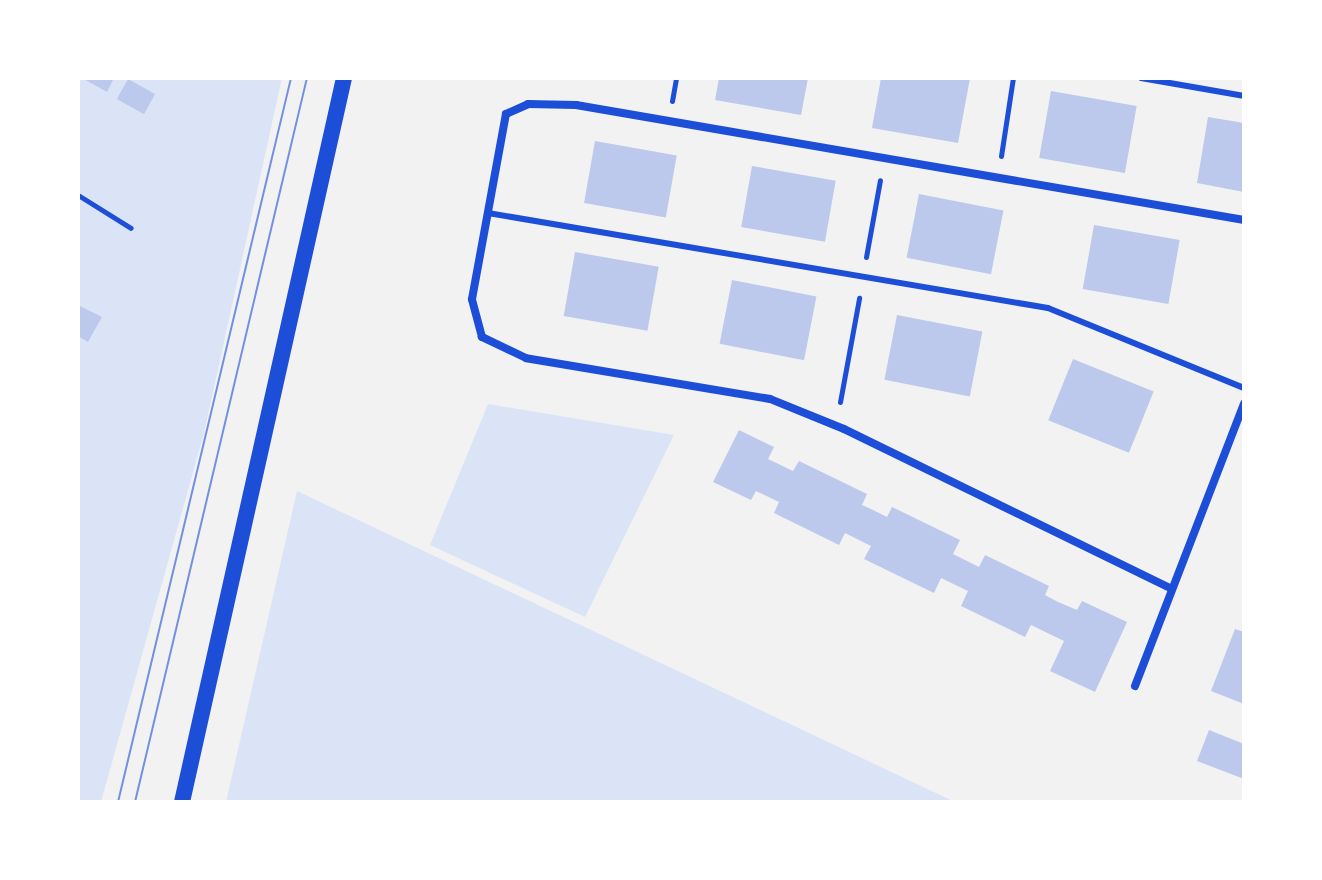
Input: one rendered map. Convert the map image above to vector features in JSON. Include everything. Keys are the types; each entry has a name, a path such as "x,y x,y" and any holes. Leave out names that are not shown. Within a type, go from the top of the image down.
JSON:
{"main road":[{"path":"182,802 344,78"}],"street":[{"path":"1170,588 844,429 770,399 526,358 482,337 472,299 506,114 528,104 576,105 998,174 1244,220"},
{"path":"1135,686 1170,588 1244,403"}],"lane":[{"path":"1141,78 1244,96"},
{"path":"488,213 1048,308 1244,388"}],"path":[{"path":"998,174 1013,78"},
{"path":"78,195 131,228"}],"shaded area":[{"path":"78,78 282,78 204,433 101,802 78,802"},
{"path":"488,404 674,435 585,617 430,545"},
{"path":"297,491 955,802 226,802"}],"building":[{"path":"82,78 114,78 107,92"},
{"path":"719,78 808,78 801,115 715,100"},
{"path":"881,78 970,78 958,143 872,128"},
{"path":"128,79 155,94 144,114 117,99"},
{"path":"1051,91 1137,106 1125,173 1039,158"},
{"path":"1208,117 1244,123 1244,192 1197,183"},
{"path":"595,141 677,155 666,217 584,203"},
{"path":"752,166 836,181 825,242 741,227"},
{"path":"919,194 1003,210 991,274 907,258"},
{"path":"1094,225 1180,240 1168,304 1083,289"},
{"path":"575,252 659,267 647,331 564,316"},
{"path":"732,280 816,296 804,360 720,344"},
{"path":"80,306 102,317 88,342 78,336"},
{"path":"897,315 982,332 970,396 884,380"},
{"path":"1073,359 1154,392 1129,453 1048,420"},
{"path":"739,430 774,447 768,459 793,471 799,461 867,494 862,505 887,517 892,507 960,540 953,554 979,567 985,555 1049,586 1045,595 1058,602 1077,610 1082,601 1127,622 1095,692 1050,671 1064,641 1031,625 1025,637 961,606 968,591 941,578 934,593 864,559 871,546 845,533 839,545 774,513 779,502 756,491 751,500 713,482"},
{"path":"1235,629 1244,632 1244,704 1211,691"},
{"path":"1209,730 1244,744 1244,779 1197,761"}],"tram line":[{"path":"118,802 291,78"},
{"path":"135,802 307,78"}]}
